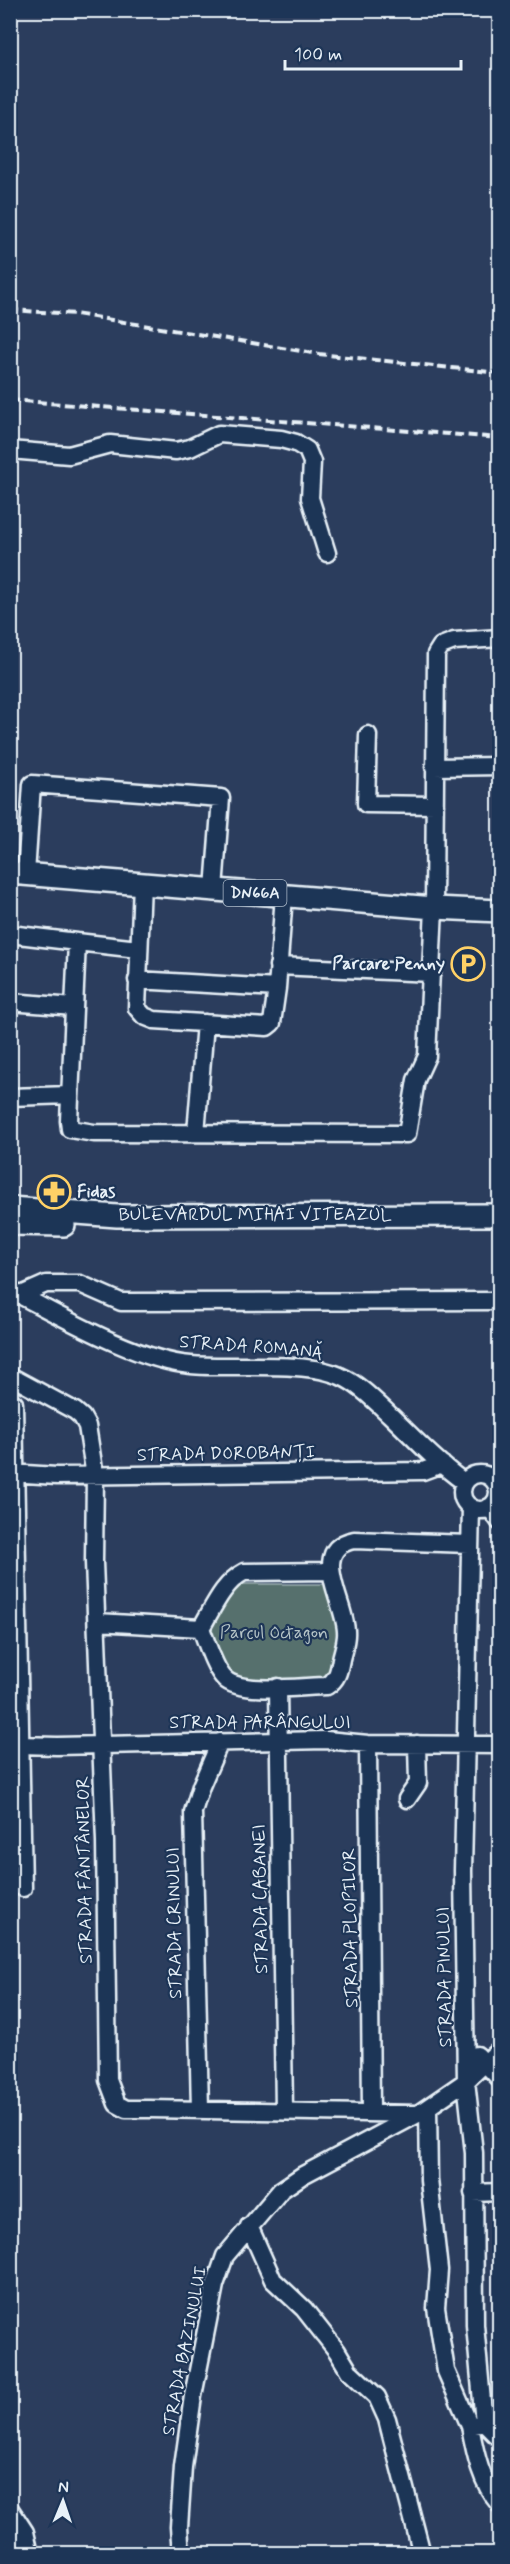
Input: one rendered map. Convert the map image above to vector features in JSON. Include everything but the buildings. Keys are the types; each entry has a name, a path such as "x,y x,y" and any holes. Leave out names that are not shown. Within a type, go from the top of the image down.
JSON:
{"main road":[{"name":"DN66A","path":"18,874 434,908 500,911"},
{"name":"BULEVARDUL MIHAI VITEAZUL","path":"10,1208 117,1216 500,1215"},
{"name":"BULEVARDUL MIHAI VITEAZUL","path":"10,1224 117,1228 500,1227"}],"street":[{"path":"10,450 69,455 110,444 176,451 190,448 219,434 281,439 296,443 307,450 312,462 310,498 327,553"},
{"path":"77,942 70,1129 87,1132 407,1134 416,1080 428,1056 434,908 436,654 441,646 454,641 500,638"},
{"path":"368,735 366,804 435,805"},
{"path":"434,767 500,766"},
{"path":"18,874 32,784 221,798 214,890"},
{"path":"142,883 137,1008 144,1016 154,1020 267,1027 272,1023 284,895"},
{"path":"10,934 138,949"},
{"path":"278,966 432,973"},
{"path":"137,980 277,988"},
{"path":"10,1002 74,1007"},
{"path":"196,1133 205,1023"},
{"path":"10,1097 70,1095"},
{"path":"16,1292 46,1284 80,1284 121,1302 500,1301"},
{"name":"STRADA ROMANĂ","path":"16,1292 89,1330 170,1361 189,1365 306,1368 341,1376 373,1398 464,1482"},
{"name":"STRADA FÂNTÂNELOR","path":"10,1376 82,1417 87,1426 95,1476 94,1562 102,1745 108,2080 111,2094 117,2104 126,2109 371,2112 423,2110"},
{"path":"14,1403 12,1473 23,1888"},
{"name":"STRADA DOROBANȚI","path":"12,1473 95,1476 423,1471 442,1464"},
{"path":"477,1474 496,1478 498,1494 489,1507 480,1510 466,1504 462,1494 464,1482 477,1474"},
{"name":"STRADA PINULUI","path":"471,1507 463,1871 466,2081 474,2153 472,2193 477,2425"},
{"path":"489,1507 500,1522"},
{"path":"201,1628 223,1677 232,1685 242,1687 327,1686 338,1675 346,1632 331,1571 332,1555 336,1548 344,1542 354,1540 469,1544"},
{"path":"201,1628 233,1577 244,1572 331,1571"},
{"path":"97,1622 201,1628"},
{"name":"STRADA CABANEI","path":"278,1687 284,2110"},
{"name":"STRADA PARÂNGULUI","path":"20,1745 278,1740 326,1740 368,1744 500,1745"},
{"name":"STRADA CRINULUI","path":"200,2109 193,1812 201,1786 220,1742"},
{"name":"STRADA PLOPILOR","path":"368,1744 371,2112"},
{"path":"407,1798 417,1782 417,1744"},
{"path":"466,2043 500,2079"},
{"name":"STRADA BAZINULUI","path":"181,2553 179,2528 183,2467 193,2396 215,2285 225,2256 281,2190 303,2175 423,2110 466,2081 500,2049"},
{"path":"423,2110 439,2270 436,2308 446,2371 477,2425 480,2468 494,2498 500,2505"},
{"path":"472,2193 500,2192"},
{"path":"249,2226 273,2280 304,2309 337,2351 349,2371 377,2397 387,2419 422,2553"},
{"path":"477,2425 500,2439"},
{"path":"10,2509 25,2532 30,2553"}],"green space":[{"name":"Parcul Octagon","path":"233,1584 328,1584 342,1640 326,1681 278,1683 228,1676 207,1632"}],"railway":[{"path":"10,310 75,314 319,354 500,373"},
{"path":"10,400 500,438"}],"place":[{"name":"Parcare Penny","path":"468,964"},
{"name":"Fidas","path":"54,1192"}]}
